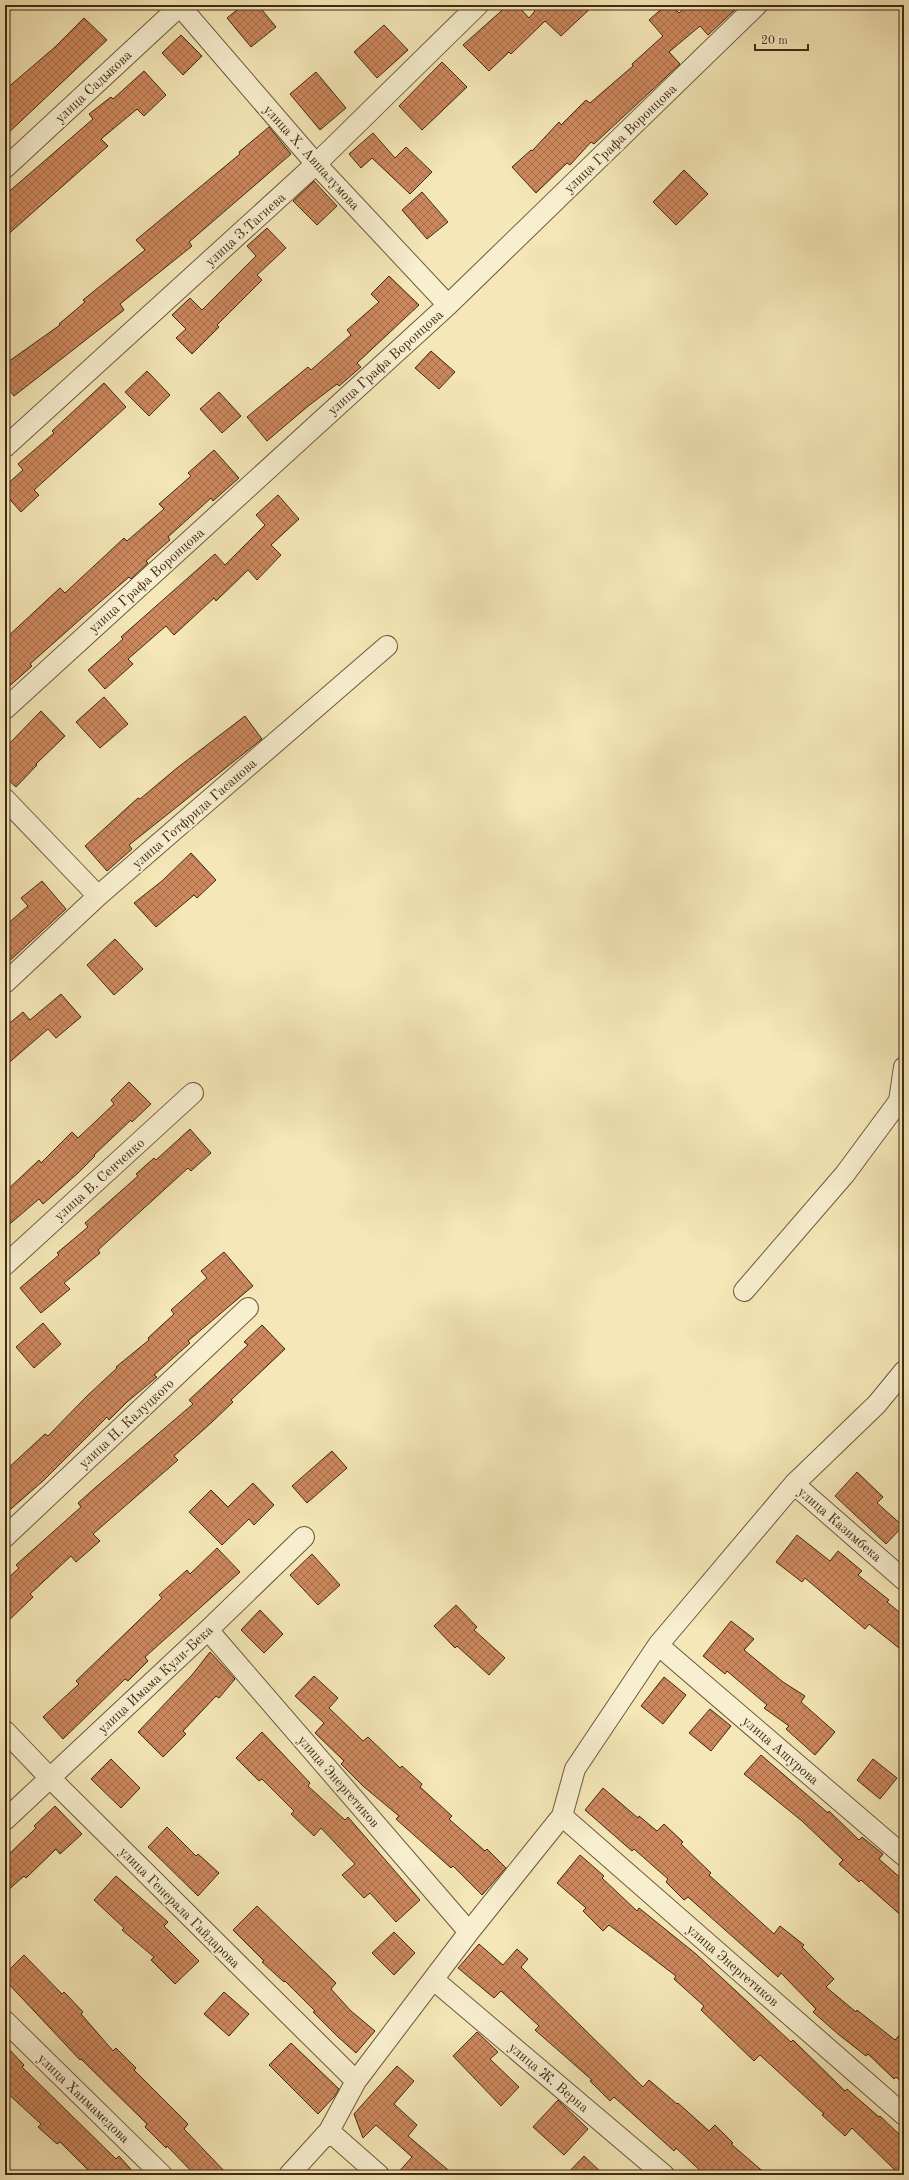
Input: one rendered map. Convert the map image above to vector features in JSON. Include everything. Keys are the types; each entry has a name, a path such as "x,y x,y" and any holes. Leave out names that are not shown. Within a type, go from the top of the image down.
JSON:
{"street":[{"name":"улица Х. Авшалумова","path":"180,5 316,164 448,304"},
{"name":"улица Садыкова","path":"5,168 180,5"},
{"name":"улица З.Тагиева","path":"5,447 316,164 478,5"},
{"name":"улица Графа Воронцова","path":"5,709 448,304 757,5"},
{"name":"улица Готфрида Гасанова","path":"5,983 98,896 387,646"},
{"path":"5,799 98,896"},
{"path":"744,1291 845,1174 899,1101 904,1068"},
{"name":"улица В. Сенченко","path":"5,1265 193,1093"},
{"name":"улица Н. Калуцкого","path":"5,1537 248,1308"},
{"path":"289,2175 329,2130 356,2081 469,1932 562,1816 575,1769 658,1645 794,1484 877,1404 904,1371"},
{"name":"улица Казимбека","path":"794,1484 904,1580"},
{"name":"улица Имама Кули-Бека","path":"5,1820 49,1777 208,1630 304,1537"},
{"name":"улица Энергетиков","path":"208,1630 469,1932"},
{"name":"улица Ашурова","path":"658,1645 904,1856"},
{"name":"улица Генерала Гайдарова","path":"5,1731 49,1777 356,2081"},
{"name":"улица Энергетиков","path":"562,1816 904,2115"},
{"name":"улица Ж. Верна","path":"434,1980 664,2175"},
{"name":"улица Ханмамедова","path":"5,2021 162,2175"},
{"path":"329,2130 379,2175"}],"building":[{"path":"243,5 258,5 276,27 251,47 227,18"},
{"path":"508,5 517,5 529,18 535,11 529,5 594,5 561,36 545,21 511,54 509,52 489,71 463,45"},
{"path":"666,5 671,5 679,13 688,5 740,5 708,35 700,26 669,52 680,64 594,144 591,142 570,165 567,163 536,193 512,167 531,150 532,151 559,122 561,125 586,100 590,103 633,66 632,64 663,36 649,20"},
{"path":"84,18 107,40 5,136 5,90 55,47"},
{"path":"384,25 408,50 377,78 354,52"},
{"path":"181,35 202,56 183,75 162,53"},
{"path":"442,62 467,87 422,130 399,106"},
{"path":"144,71 166,95 144,116 137,109 101,139 108,146 5,237 5,195 93,119 89,114 111,97 113,99"},
{"path":"316,72 346,108 320,130 290,94"},
{"path":"269,127 291,154 189,242 192,246 120,304 124,310 14,396 5,385 5,364 60,325 59,324 85,302 83,300 145,250 136,240 240,154 239,152"},
{"path":"373,133 395,158 406,147 432,172 410,194 372,158 361,168 349,154"},
{"path":"684,170 708,194 676,225 653,202"},
{"path":"314,181 337,206 317,225 293,201"},
{"path":"422,192 448,222 427,239 402,210"},
{"path":"267,228 286,248 257,275 262,280 217,325 219,327 192,354 176,338 186,329 172,315 190,298 202,310 256,256 247,246"},
{"path":"389,276 419,305 357,363 361,367 339,386 337,384 307,407 267,441 247,417 308,367 311,370 351,335 347,330 379,302 371,294"},
{"path":"431,351 455,372 439,389 415,368"},
{"path":"147,371 170,395 149,416 125,392"},
{"path":"104,383 126,407 34,490 39,495 21,512 5,494 5,486 23,470 18,464 54,433 52,431"},
{"path":"219,392 241,416 222,433 200,409"},
{"path":"214,450 239,478 213,501 211,498 168,537 170,540 146,561 148,563 131,579 129,577 93,608 30,664 32,666 5,690 5,639 60,588 65,593 124,538 127,541 164,509 159,504 191,476 188,473"},
{"path":"278,495 299,519 271,545 281,555 257,580 248,570 216,601 214,598 174,635 166,626 128,659 133,664 105,689 88,670 123,639 121,637 215,554 225,565 265,525 256,515"},
{"path":"104,697 128,724 100,748 76,722"},
{"path":"41,711 65,736 36,764 37,765 16,787 5,777 5,748"},
{"path":"245,716 262,739 129,845 132,849 107,871 85,846 138,798 140,799 177,768"},
{"path":"191,853 216,880 197,898 194,895 156,927 134,903 162,881"},
{"path":"42,881 66,909 5,965 5,926 28,906 21,898"},
{"path":"115,939 143,969 114,995 87,965"},
{"path":"61,994 81,1017 56,1038 48,1029 5,1066 5,1027 23,1012 30,1020"},
{"path":"129,1082 151,1104 132,1122 131,1120 94,1155 95,1156 78,1173 43,1204 39,1199 5,1228 5,1192 39,1160 41,1163 72,1132 78,1138 114,1104 111,1100"},
{"path":"190,1129 211,1153 191,1171 188,1168 98,1250 100,1253 64,1283 70,1289 41,1313 20,1288 59,1255 57,1253 88,1227 85,1223 138,1176 136,1174 154,1158 156,1160"},
{"path":"224,1252 253,1286 188,1341 190,1343 154,1375 157,1377 127,1402 109,1420 107,1417 43,1481 5,1514 5,1471 45,1434 48,1436 117,1368 116,1367 149,1340 148,1338 174,1314 171,1310 207,1278 201,1271"},
{"path":"43,1323 61,1344 34,1368 16,1347"},
{"path":"262,1325 285,1349 231,1400 233,1402 174,1456 178,1460 93,1534 100,1541 76,1562 71,1556 30,1594 33,1597 5,1624 5,1581 19,1568 16,1565 81,1507 78,1503 193,1404 189,1400 248,1345 244,1342"},
{"path":"332,1451 347,1468 307,1503 292,1486"},
{"path":"857,1472 883,1497 877,1503 903,1526 886,1544 835,1496"},
{"path":"253,1483 274,1505 254,1525 249,1519 222,1545 189,1512 211,1490 228,1507"},
{"path":"797,1535 830,1561 838,1551 862,1571 858,1575 889,1600 887,1602 904,1616 904,1652 869,1624 865,1629 805,1578 802,1582 776,1562"},
{"path":"217,1548 240,1572 145,1657 148,1661 128,1681 125,1679 63,1739 43,1717 79,1684 76,1681 162,1598 159,1595 187,1570 190,1574"},
{"path":"312,1554 340,1585 318,1605 290,1575"},
{"path":"456,1605 477,1627 474,1630 505,1658 489,1675 457,1646 455,1648 434,1626"},
{"path":"260,1610 283,1634 264,1653 241,1630"},
{"path":"731,1621 754,1639 744,1650 783,1682 805,1696 801,1702 835,1732 815,1755 786,1729 789,1726 764,1708 767,1705 727,1671 725,1674 703,1656"},
{"path":"210,1652 235,1679 219,1698 216,1696 183,1731 186,1734 163,1757 138,1732 192,1675"},
{"path":"314,1676 338,1698 329,1708 363,1741 368,1737 400,1768 402,1766 422,1784 420,1787 452,1816 449,1819 485,1851 487,1849 506,1868 482,1895 453,1866 451,1868 396,1819 399,1816 363,1786 341,1764 344,1761 315,1733 324,1723 295,1696"},
{"path":"664,1677 686,1695 663,1724 641,1706"},
{"path":"710,1709 731,1726 711,1751 689,1733"},
{"path":"262,1732 310,1783 308,1786 345,1820 348,1817 420,1900 396,1922 370,1893 364,1898 342,1875 355,1864 321,1828 314,1836 291,1814 294,1811 262,1779 259,1781 236,1758"},
{"path":"761,1755 828,1813 829,1811 859,1840 862,1837 883,1854 879,1859 904,1881 904,1918 861,1880 859,1882 839,1864 843,1860 802,1821 744,1774"},
{"path":"111,1759 140,1788 121,1808 91,1779"},
{"path":"873,1759 897,1778 880,1799 857,1780"},
{"path":"603,1788 638,1818 639,1816 657,1831 664,1824 683,1842 681,1844 711,1873 709,1875 774,1934 780,1926 804,1945 802,1947 834,1979 826,1987 856,2012 857,2010 895,2040 904,2030 904,2084 896,2077 894,2079 868,2054 866,2056 838,2034 813,2012 816,2009 781,1973 778,1977 688,1897 684,1900 666,1882 668,1879 634,1849 632,1851 585,1810"},
{"path":"55,1806 82,1834 60,1854 56,1849 26,1878 24,1876 5,1893 5,1858 36,1828 34,1826"},
{"path":"167,1827 196,1856 198,1854 219,1873 198,1896 148,1847"},
{"path":"580,1855 604,1876 602,1878 637,1911 639,1908 696,1954 791,2042 793,2040 845,2091 847,2089 879,2117 880,2116 904,2139 904,2175 900,2175 852,2128 845,2136 822,2115 824,2114 760,2055 754,2061 701,2010 704,2006 674,1979 676,1976 609,1925 603,1931 583,1911 586,1908 557,1883"},
{"path":"116,1876 168,1922 164,1926 199,1961 175,1984 151,1960 154,1957 122,1930 124,1928 94,1900"},
{"path":"257,1906 336,1983 331,1989 351,2011 375,2031 356,2053 313,2012 315,2011 285,1981 284,1982 262,1962 264,1961 233,1930"},
{"path":"394,1932 415,1953 394,1975 372,1953"},
{"path":"479,1944 503,1965 517,1949 528,1959 521,1967 643,2087 649,2080 677,2104 678,2103 709,2131 715,2125 733,2143 731,2144 767,2175 705,2175 676,2148 674,2151 614,2097 610,2101 590,2081 592,2080 535,2030 539,2026 501,1991 494,1998 458,1968"},
{"path":"24,1955 62,1994 64,1992 83,2012 81,2014 113,2051 116,2048 136,2068 134,2070 188,2124 184,2129 228,2175 195,2175 167,2146 166,2148 145,2127 147,2124 81,2059 80,2060 5,1980 5,1974"},
{"path":"224,1992 249,2014 229,2036 204,2014"},
{"path":"477,2032 498,2052 490,2059 519,2087 501,2106 453,2056"},
{"path":"291,2043 339,2089 334,2097 318,2114 269,2065"},
{"path":"5,2045 24,2065 22,2067 116,2159 119,2156 136,2175 93,2175 60,2142 57,2144 38,2127 41,2124 5,2091"},
{"path":"397,2066 414,2081 394,2104 417,2125 408,2136 454,2175 396,2175 412,2157 376,2125 363,2138 354,2114"},
{"path":"558,2100 588,2129 564,2155 533,2127"},
{"path":"584,2156 604,2175 566,2175"}]}
